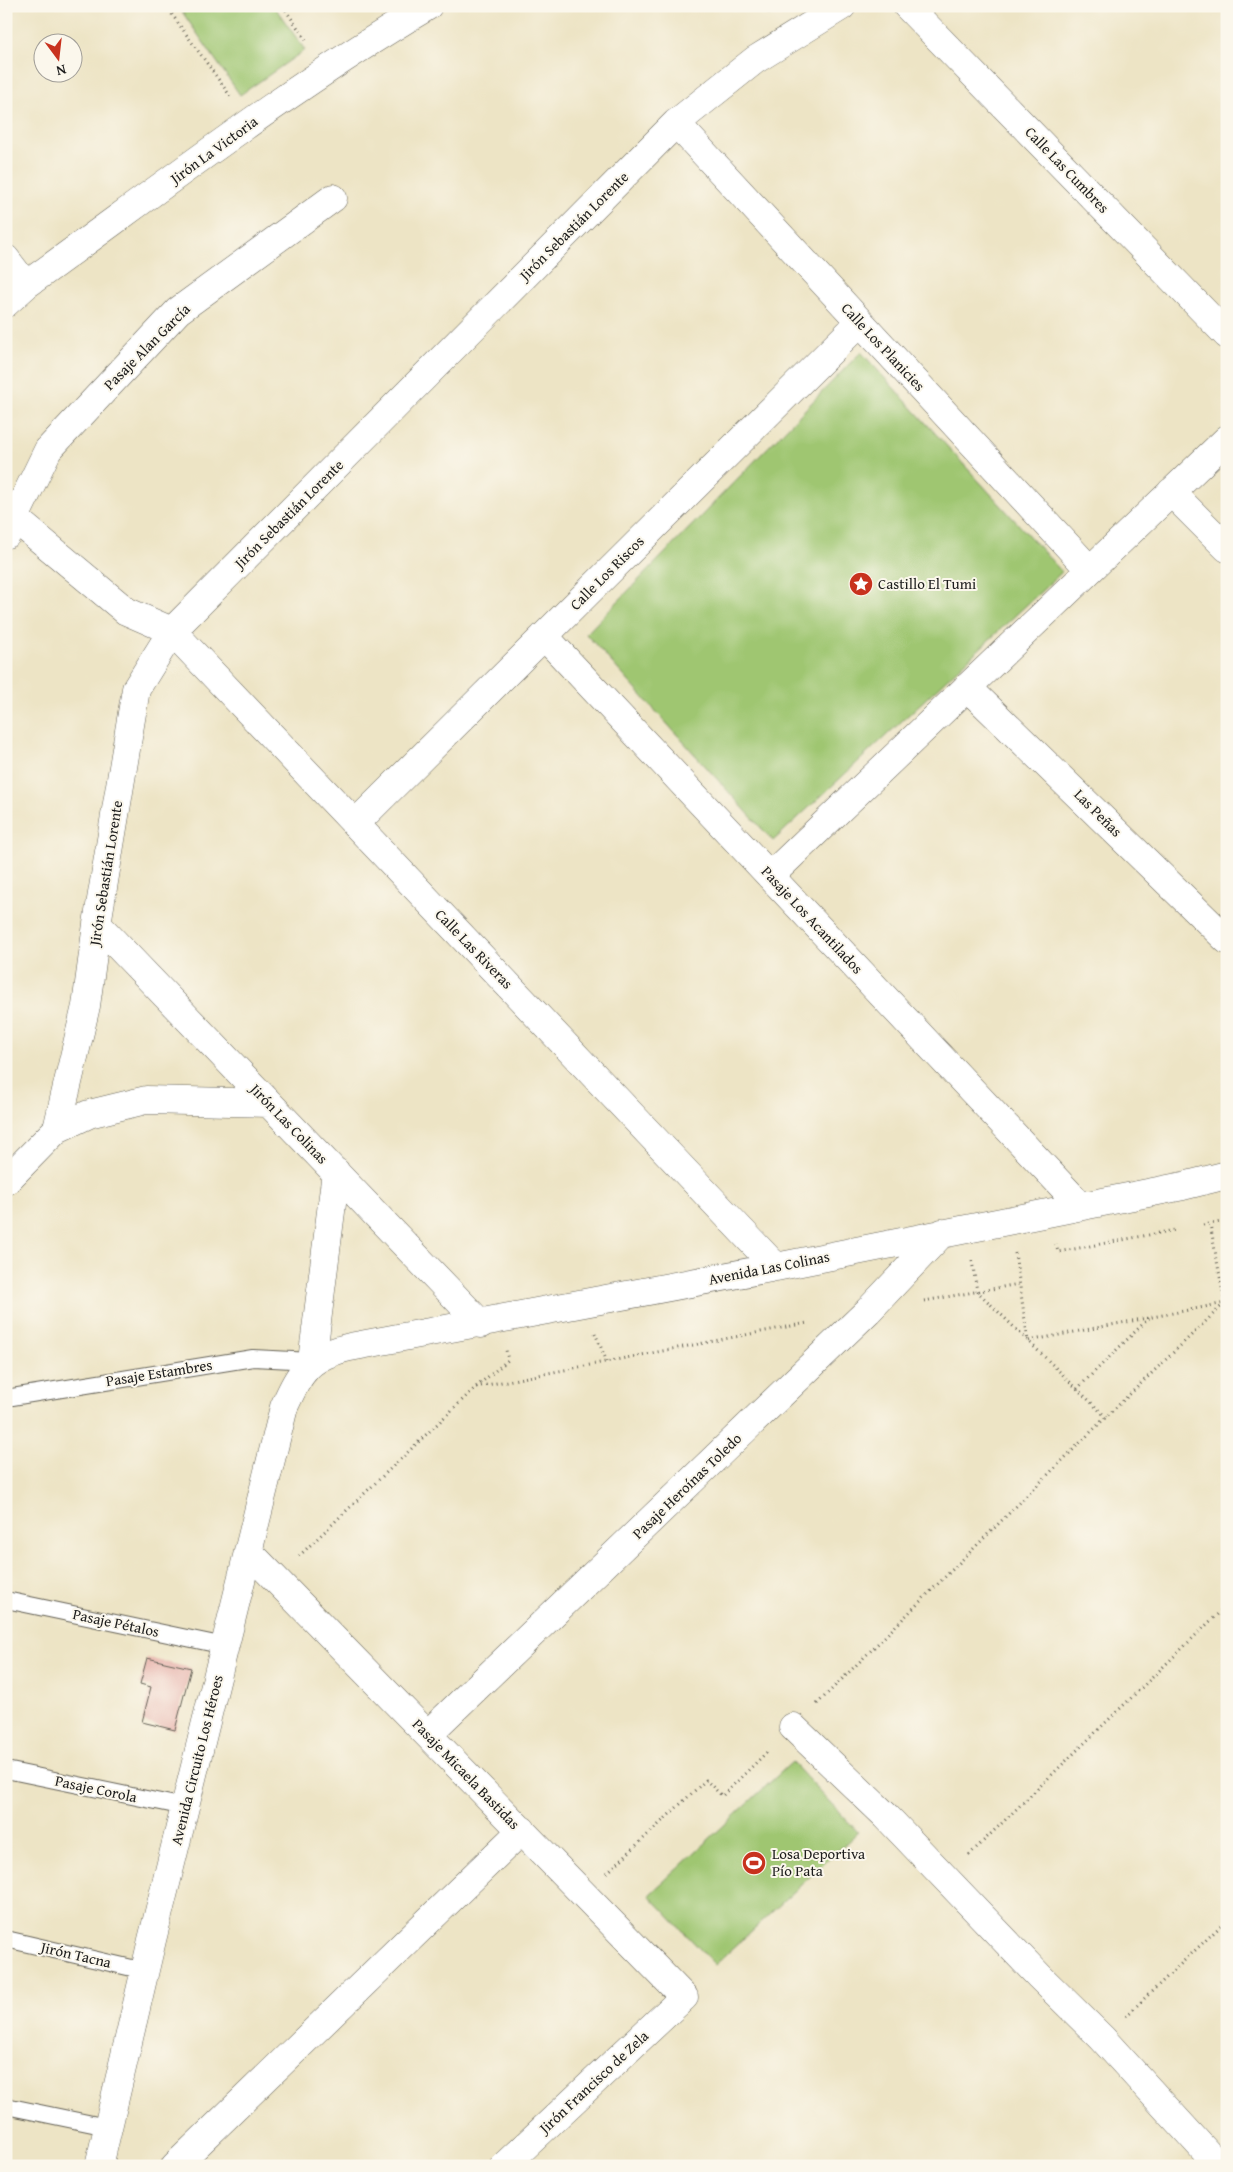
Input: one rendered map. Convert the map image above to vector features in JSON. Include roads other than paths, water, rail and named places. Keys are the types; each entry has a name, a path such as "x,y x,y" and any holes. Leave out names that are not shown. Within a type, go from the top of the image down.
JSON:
{"street":[{"name":"Jirón La Victoria","path":"6,303 26,285 250,124 385,32 428,6"},
{"name":"Jirón Sebastián Lorente","path":"57,1129 86,1006 97,924 136,689 172,632 676,123 755,60 842,6"},
{"name":"Calle Las Cumbres","path":"907,6 1227,335"},
{"name":"Calle Los Planicies","path":"676,123 1090,570"},
{"name":"Pasaje Alan García","path":"9,522 48,450 178,311 333,198"},
{"path":"6,259 26,285"},
{"name":"Calle Los Riscos","path":"355,824 860,322"},
{"path":"770,876 1227,439"},
{"path":"1171,492 1227,548"},
{"path":"9,522 126,611 172,632"},
{"name":"Calle Las Riveras","path":"172,632 776,1267"},
{"name":"Pasaje Los Acantilados","path":"544,636 1080,1205"},
{"name":"Las Peñas","path":"967,687 1227,940"},
{"name":"Jirón Las Colinas","path":"97,924 481,1324"},
{"path":"6,1181 57,1129 89,1114 146,1100 269,1103"},
{"path":"312,1361 336,1172"},
{"name":"Avenida Las Colinas","path":"312,1361 334,1351 350,1347 481,1324 776,1267 1183,1186 1227,1175"},
{"name":"Pasaje Heroínas Toledo","path":"428,1734 868,1312 942,1234"},
{"name":"Avenida Circuito Los Héroes","path":"99,2166 284,1407 296,1379 312,1361"},
{"name":"Pasaje Micaela Bastidas","path":"248,1551 684,1997"},
{"path":"793,1727 886,1816 1039,1976 1102,2038 1219,2166"},
{"path":"175,2166 522,1830"},
{"name":"Jirón Francisco de Zela","path":"504,2166 684,1997"}],"lane":[{"name":"Pasaje Estambres","path":"6,1398 253,1358 312,1361"},
{"name":"Pasaje Pétalos","path":"6,1600 225,1646"},
{"name":"Pasaje Corola","path":"6,1770 185,1807"},
{"name":"Jirón Tacna","path":"6,1939 145,1971"},
{"path":"6,2106 108,2127"}],"place":[{"name":"Castillo El Tumi","path":"861,584"},
{"name":"Losa Deportiva Pío Pata","path":"754,1863"}]}
